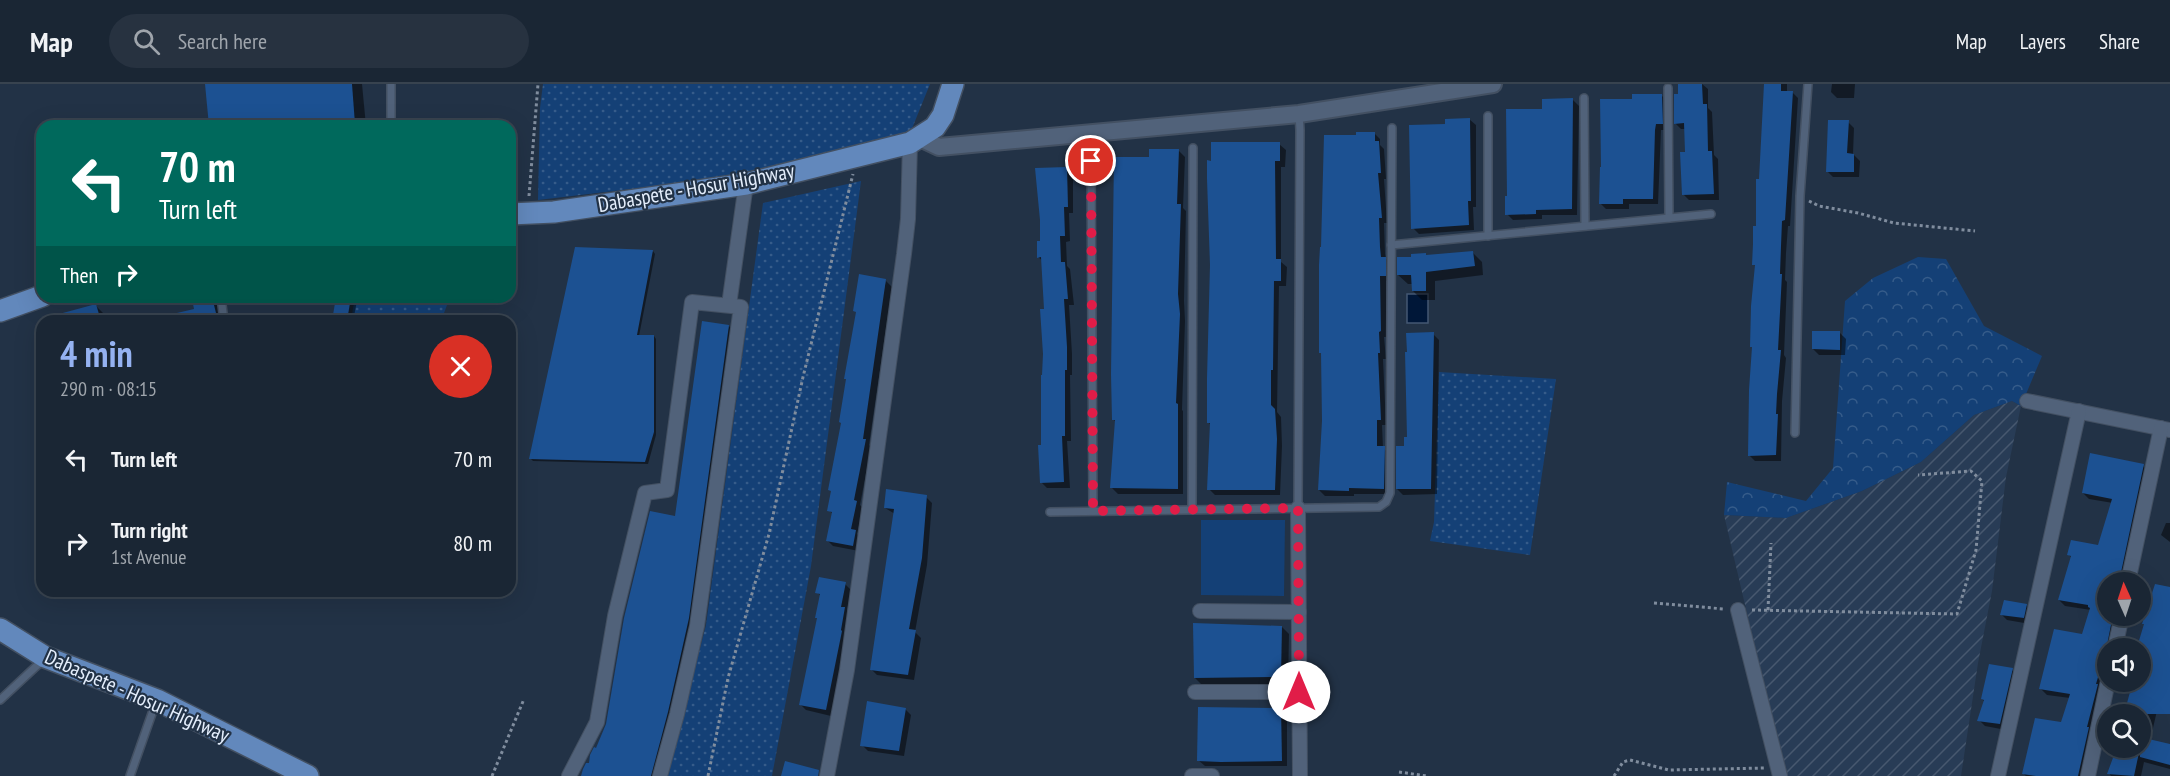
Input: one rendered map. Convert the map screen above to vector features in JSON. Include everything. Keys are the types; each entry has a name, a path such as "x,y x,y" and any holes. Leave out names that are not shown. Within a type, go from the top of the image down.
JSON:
{"highway":[{"path":"915,140 935,127 953,84"},
{"name":"Dabaspete - Hosur Highway","path":"519,213 554,212 746,184 915,140"},
{"path":"0,311 36,298"},
{"name":"Dabaspete - Hosur Highway","path":"0,629 45,657 157,700 303,774"}],"street":[{"path":"827,776 847,670 909,219 915,140 939,147 1299,114 1493,84"},
{"path":"729,306 746,184"},
{"path":"569,776 597,722 615,616 645,493 667,490 692,302 741,306 697,626 660,776"},
{"path":"2027,401 2165,429 2130,572"},
{"path":"1998,776 2079,411"},
{"path":"1298,508 1300,776"},
{"path":"1738,610 1779,772"},
{"path":"1200,611 1299,612"},
{"path":"1195,692 1299,692"},
{"path":"2088,776 2106,692"},
{"path":"1192,776 1212,776"}],"lane":[{"path":"391,84 392,120"},
{"path":"1795,433 1800,196 1808,84"},
{"path":"1668,88 1669,218"},
{"path":"1584,98 1585,226"},
{"path":"1298,508 1299,114"},
{"path":"1488,116 1488,236"},
{"path":"1050,512 1379,507 1386,502 1390,493 1392,128"},
{"path":"1192,510 1193,148"},
{"path":"1091,161 1093,511"},
{"path":"1391,246 1711,213"},
{"path":"0,700 45,657"},
{"path":"130,776 157,700"}],"path":[{"path":"519,213 533,136 538,84"},
{"path":"708,776 728,678 769,534 803,378 854,173 854,157"},
{"path":"1800,196 1819,207 1858,213 1894,223 1976,231"},
{"path":"1654,603 1738,610 1957,614 1976,550 1982,481 1971,471 1918,475"},
{"path":"1767,610 1771,543"},
{"path":"492,776 524,699"},
{"path":"1614,776 1623,762 1630,760 1669,770 1779,772"},
{"path":"1668,776 1669,770"},
{"path":"1399,772 1426,776"}],"shaded area":[{"path":"1407,294 1428,294 1428,323 1407,323"},
{"path":"2012,401 2021,406 2006,477 1992,591 1978,663 1961,776 1785,776 1724,515 1786,518 1862,491 1921,462 1974,415"}],"green space":[{"path":"543,84 930,84 911,131 724,178 538,200 540,108"},
{"path":"861,181 811,566 772,776 667,776 706,625 763,203"},
{"path":"1918,257 1946,259 1984,326 2042,356 2021,406 2012,401 1974,415 1921,462 1862,491 1786,518 1724,515 1727,482 1806,501 1833,468 1845,301 1873,278"},
{"path":"354,303 448,303 443,315 352,315"},
{"path":"1439,372 1556,379 1530,555 1430,541 1434,522"},
{"path":"1201,520 1285,520 1284,596 1201,595"}],"building":[{"path":"205,84 352,84 355,120 208,120"},
{"path":"1678,84 1702,84 1703,104 1707,104 1708,151 1712,151 1714,194 1682,195 1680,152 1685,152 1684,123 1674,124 1674,94 1678,94"},
{"path":"1764,84 1781,84 1781,91 1793,91 1785,220 1782,221 1778,350 1781,350 1776,414 1778,414 1776,455 1748,456 1752,347 1750,347 1751,306 1755,265 1752,265 1753,226 1756,226 1756,179 1759,179"},
{"path":"1632,94 1662,94 1663,124 1656,124 1655,130 1653,199 1623,199 1623,204 1599,204 1600,99 1632,99"},
{"path":"1573,98 1572,209 1536,210 1536,214 1505,215 1505,196 1507,196 1506,109 1542,109 1542,99"},
{"path":"1470,118 1469,225 1411,229 1409,125 1445,124 1445,119"},
{"path":"1828,120 1849,120 1847,153 1854,154 1854,172 1826,172"},
{"path":"1356,132 1375,132 1375,141 1379,141 1381,173 1378,173 1382,218 1379,218 1380,247 1381,257 1386,257 1386,276 1380,276 1381,331 1379,332 1380,353 1378,353 1381,420 1377,420 1377,446 1385,446 1384,489 1318,490 1322,421 1319,265 1324,135 1356,135"},
{"path":"1211,142 1280,142 1280,161 1275,161 1276,259 1281,259 1281,281 1274,281 1273,370 1271,370 1271,405 1275,409 1277,439 1275,490 1207,490 1210,423 1207,423 1207,378 1210,265 1207,160 1211,161"},
{"path":"1149,149 1179,149 1177,204 1181,204 1178,294 1180,314 1176,403 1178,404 1178,489 1110,488 1115,420 1112,420 1111,374 1114,157 1149,157"},
{"path":"1067,167 1068,207 1064,207 1065,236 1060,236 1061,262 1065,262 1068,299 1064,299 1067,370 1065,370 1065,436 1062,436 1064,482 1040,483 1038,445 1041,445 1043,354 1040,309 1044,309 1041,257 1037,258 1040,220 1035,168"},
{"path":"575,247 653,250 637,335 654,335 654,432 645,462 529,459"},
{"path":"1473,251 1475,266 1426,272 1426,291 1412,291 1411,275 1397,275 1397,257 1411,257 1411,254"},
{"path":"859,274 886,279 863,439 866,439 854,500 857,501 851,529 856,530 853,546 826,541 832,512 827,511 831,491 828,490 841,423 839,422 846,379 844,379 856,312 853,311"},
{"path":"193,303 214,303 216,315 168,315 194,309"},
{"path":"335,303 350,303 348,315 333,315"},
{"path":"96,304 99,315 55,315"},
{"path":"702,321 729,325 689,618 651,776 581,776 606,724 624,618 650,511 675,516"},
{"path":"1812,331 1840,331 1840,350 1812,349"},
{"path":"1434,332 1431,489 1396,489 1396,446 1404,446 1404,437 1407,437 1406,333"},
{"path":"2090,453 2144,464 2121,572 2097,572 2097,626 2111,626 2108,638 2097,638 2097,688 2078,776 2022,774 2035,718 2061,722 2070,694 2039,689 2054,629 2082,634 2090,608 2088,605 2058,600 2071,556 2067,555 2071,540 2098,545 2112,499 2082,493"},
{"path":"886,489 927,495 922,558 909,629 916,630 908,675 870,670 894,509 884,508"},
{"path":"819,577 846,582 841,607 845,607 842,631 826,710 799,705 817,618 815,618 820,594 815,593"},
{"path":"2155,584 2170,587 2170,714 2151,714 2151,704 2127,704 2130,692 2151,692 2151,638 2140,638 2143,626 2151,626 2151,596"},
{"path":"2004,600 2027,604 2024,618 2000,615"},
{"path":"1193,623 1282,626 1281,677 1194,678"},
{"path":"1989,664 2013,668 2000,724 1977,721 1984,700 1981,699"},
{"path":"867,701 906,708 899,751 860,746"},
{"path":"1198,707 1281,708 1282,761 1197,761"},
{"path":"2151,740 2170,744 2170,765 2144,758 2151,758"},
{"path":"2113,758 2138,758 2134,776 2107,774"},
{"path":"785,761 819,770 818,776 781,776"}],"route":[{"path":"1091,161 1093,511 1298,508 1299,692"}]}
